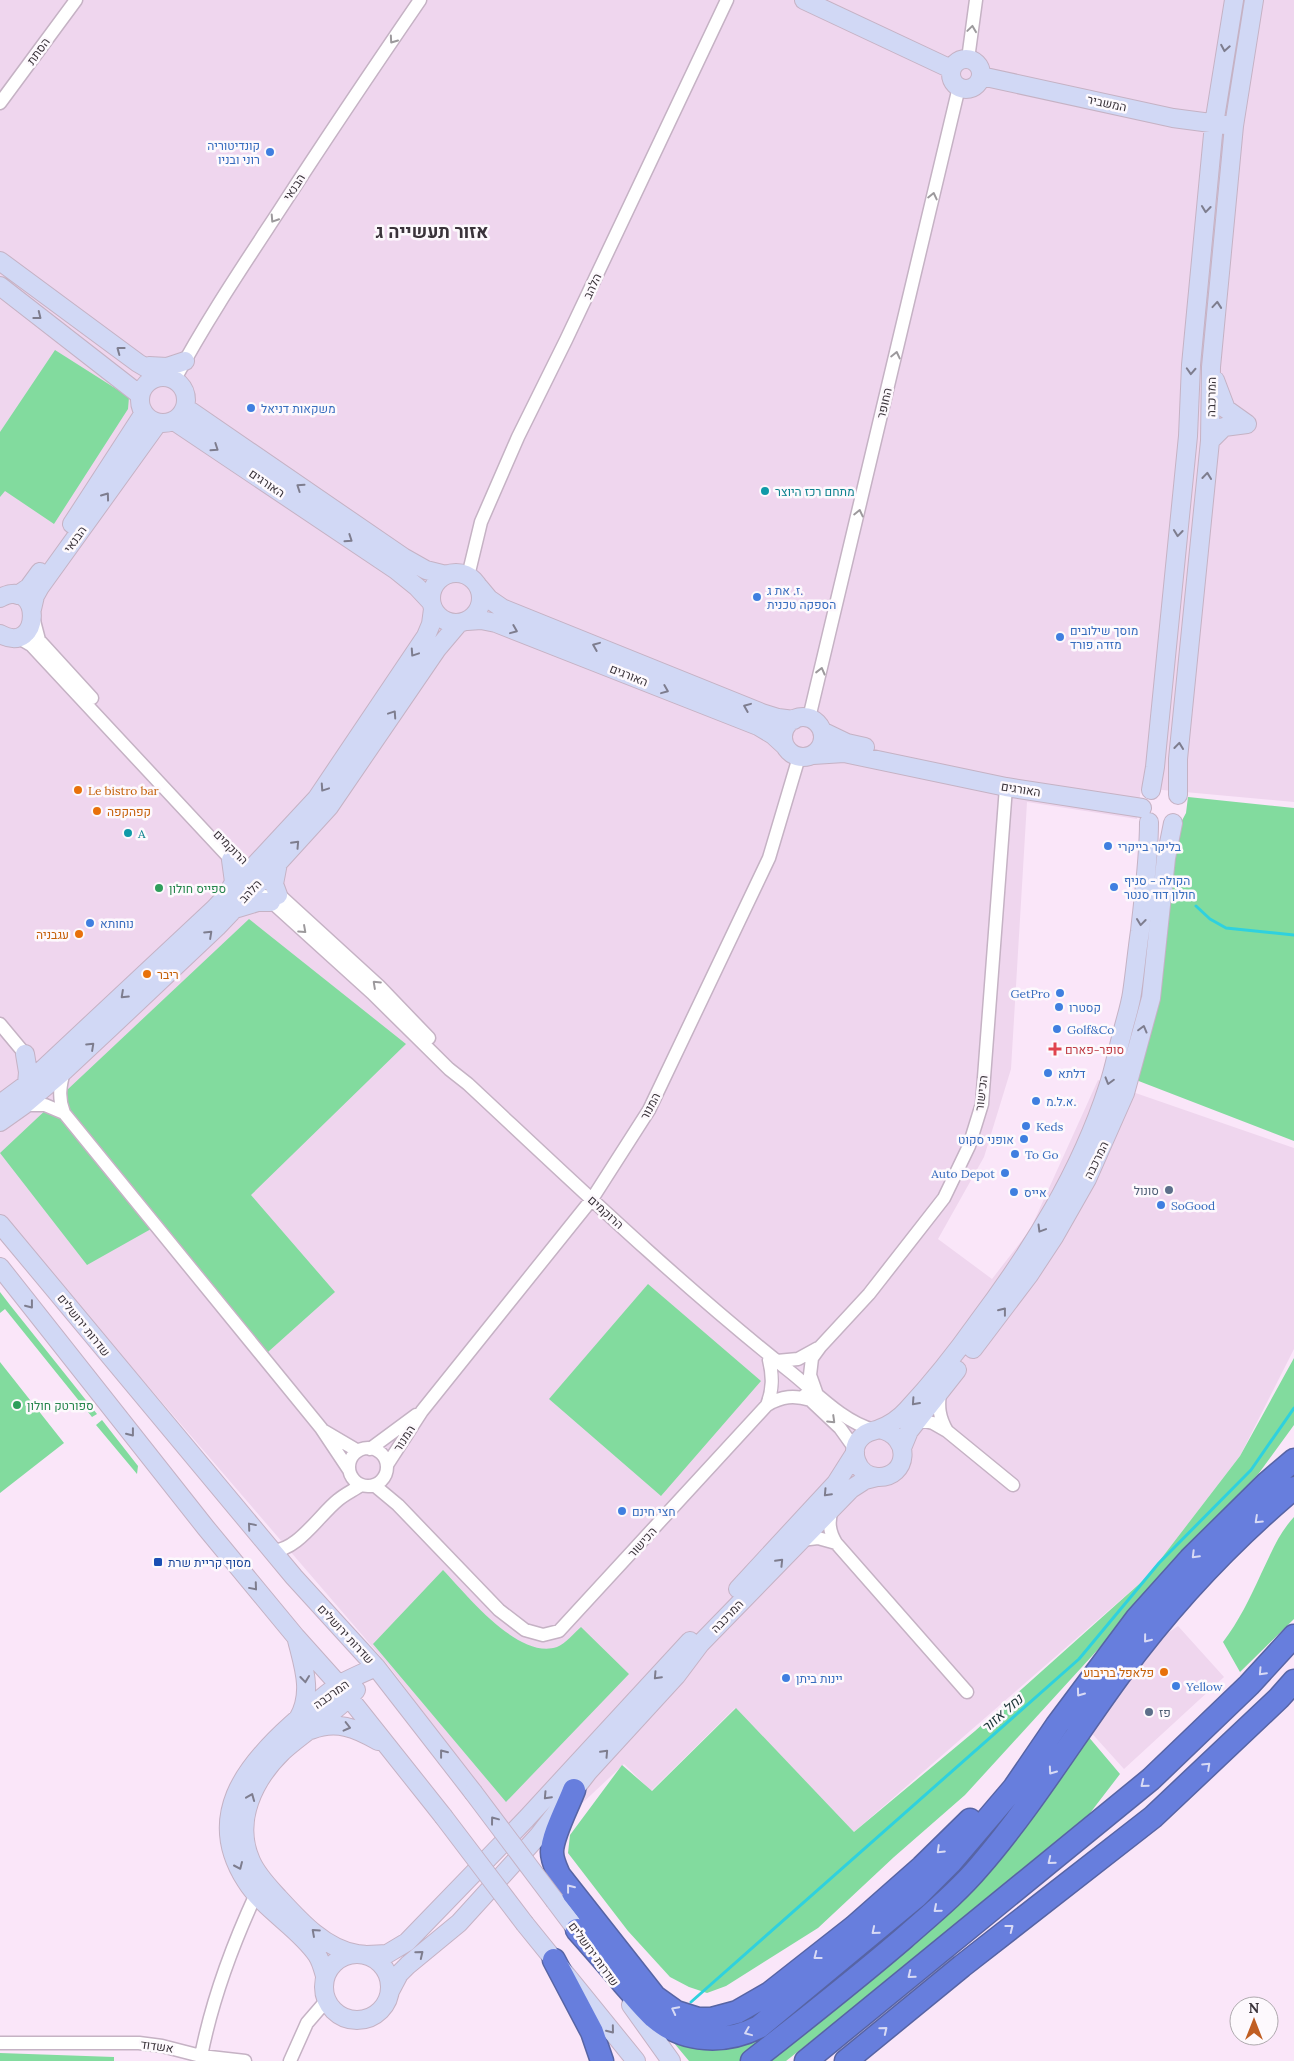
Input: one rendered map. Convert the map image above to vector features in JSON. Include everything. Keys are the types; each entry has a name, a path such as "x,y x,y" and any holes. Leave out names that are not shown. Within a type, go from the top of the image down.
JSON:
{"highway":[{"path":"577,1930 654,2018 678,2033 705,2039 723,2039 744,2034 759,2027 782,2010 917,1896 950,1863 1014,1788 1057,1725 1137,1618 1166,1584 1267,1483 1294,1460"},
{"path":"752,2061 868,1969 944,1903 978,1869 1034,1797 1121,1672 1177,1603 1226,1550 1294,1488"},
{"path":"806,2061 1151,1778 1249,1685 1294,1636"},
{"path":"846,2061 962,1966 1153,1817 1279,1698 1294,1681"},
{"path":"574,1790 559,1827 552,1851 554,1863 560,1875 655,1997 676,2012 698,2018 711,2019 737,2012 755,2003 854,1927 922,1867 968,1822 1057,1725"},
{"path":"554,1960 592,2032 602,2061"}],"street":[{"name":"הסתת","path":"0,103 76,0"},
{"name":"הבנאי","path":"168,378 185,361 249,256 420,0"},
{"name":"הלהב","path":"474,582 482,522 518,437 727,0"},
{"path":"804,0 951,69"},
{"path":"968,59 976,0"},
{"name":"המרכבה","path":"876,1430 900,1418 948,1363 1014,1274 1063,1192 1082,1152 1108,1086 1132,994 1149,856 1146,804 1155,767 1188,436 1191,364 1214,124 1234,0"},
{"name":"המרכבה","path":"1178,795 1178,759 1210,441 1211,366 1234,126 1254,0"},
{"path":"968,59 980,66 981,76 977,84 964,89 952,80 951,69 958,61 968,59"},
{"name":"המשביר","path":"981,76 1174,118 1234,126"},
{"name":"החופר","path":"801,719 959,87"},
{"path":"0,261 138,363 182,384 187,400 165,416 140,402 140,395 147,382 168,378"},
{"path":"0,286 140,395"},
{"path":"138,363 167,367 185,361"},
{"path":"1210,441 1224,426 1247,424 1226,410 1211,366"},
{"name":"הבנאי","path":"18,595 34,582 165,416"},
{"name":"הבנאי","path":"3,636 24,634 32,623 35,596 40,587 165,416"},
{"name":"האורגים","path":"165,416 403,557 426,570 446,575"},
{"name":"האורגים","path":"165,416 396,570 417,587 432,605"},
{"path":"453,573 474,582 481,600 477,612 463,622 453,623 441,619 432,605 432,589 436,583 446,575 453,573"},
{"name":"האורגים","path":"474,582 490,599 502,608 762,713 778,718 801,719"},
{"path":"0,598 9,594 18,595 29,603 33,613"},
{"name":"הלהב","path":"272,859 317,798 426,636 431,624 432,605"},
{"name":"הרוקמים","path":"33,613 39,640 234,858"},
{"name":"האורגים","path":"463,622 481,620 505,626 758,726 773,734 785,746"},
{"name":"הלהב","path":"0,1122 24,1105 109,1009 230,903 253,877 329,808 437,649 463,622"},
{"name":"הרוקמים","path":"3,636 19,638 31,645 253,877 379,986 453,1063 468,1084 592,1200 813,1396 840,1428 855,1451"},
{"path":"801,719 819,725 822,731 823,740 820,749 806,756 788,751 785,746 784,731 801,719"},
{"name":"האורגים","path":"822,731 847,743 1146,804"},
{"name":"האורגים","path":"806,756 844,753 1006,787 1146,804"},
{"name":"המנור","path":"271,1550 282,1550 292,1544 338,1500 376,1478 422,1411 592,1200 649,1110 715,969 744,913 769,858 806,756"},
{"name":"הכישור","path":"376,1478 478,1590 499,1610 525,1630 543,1634 559,1631 767,1405 784,1397 813,1396 810,1375 812,1358 864,1300 944,1198 969,1146 982,1104 1006,787"},
{"path":"1158,787 1166,787 1178,795 1182,802 1182,810 1179,817 1173,823 1161,826 1146,804 1158,787"},
{"name":"המרכבה","path":"902,1448 906,1436 914,1424 1029,1275 1054,1237 1088,1179 1122,1101 1151,998 1166,858 1173,823"},
{"path":"234,858 272,859 275,898 258,902 230,903 234,882 234,858"},
{"path":"0,1024 25,1054 34,1059 59,1065 60,1103 64,1113 321,1428 357,1482 376,1478 381,1454 364,1450 321,1428"},
{"path":"25,1054 28,1072 27,1084"},
{"name":"הלהב","path":"0,1104 27,1084 59,1065"},
{"path":"24,1105 45,1105 64,1113"},
{"name":"שדרות ירושלים","path":"0,1224 271,1550 376,1667 577,1930 671,2061"},
{"path":"0,1234 58,1306 116,1364"},
{"path":"0,1267 206,1528 386,1744 525,1924 636,2061"},
{"name":"הכישור","path":"767,1405 772,1391 773,1360 798,1359 820,1347"},
{"path":"940,1392 938,1406 940,1419 947,1431"},
{"name":"הרוקמים","path":"813,1396 850,1420 876,1430"},
{"name":"המנור","path":"364,1450 422,1411"},
{"path":"914,1424 924,1421 933,1423 947,1431 1013,1485"},
{"path":"876,1430 894,1435 902,1448 901,1463 891,1474 877,1477 863,1472 858,1466 855,1451 863,1435 876,1430"},
{"path":"350,1472 351,1459 364,1450"},
{"name":"המרכבה","path":"301,1726 284,1751 267,1769 252,1793 245,1821 247,1850 251,1862 268,1886 315,1932 337,1948 362,1954 387,1954 407,1942 526,1819 836,1483 855,1451"},
{"name":"המנור","path":"338,1500 350,1472"},
{"name":"המרכבה","path":"390,1991 399,1974 459,1923 539,1835 588,1772 676,1676 700,1644 859,1483 877,1477"},
{"path":"832,1509 829,1526 836,1543 967,1692"},
{"path":"801,1540 818,1538 836,1543"},
{"path":"292,1544 288,1560 294,1577"},
{"path":"296,1638 304,1666 306,1690 306,1704 301,1726 346,1726 386,1744"},
{"name":"המרכבה","path":"325,1976 317,1955 256,1894 246,1881 233,1853 230,1838 231,1811 239,1785 256,1758 301,1726 343,1691 376,1667"},
{"path":"201,2056 208,2018 240,1928 256,1894"},
{"path":"362,1954 375,1959 383,1966 388,1976 390,1991 384,2007 367,2019 356,2021 336,2014 326,2001 323,1987 325,1976 330,1966 338,1959 348,1955 362,1954"},
{"path":"290,2061 307,2024 326,2001"},
{"name":"אשדוד","path":"0,2043 139,2043 162,2046 201,2056 245,2061"}],"shaded area":[{"path":"0,0 1294,0 1294,802 1141,788 1137,819 1027,802 1011,1069 984,1157 938,1239 992,1279 1030,1230 1098,1080 1294,1148 1294,1349 1240,1456 1147,1577 854,1832 735,1708 651,1791 624,1764 529,1853 388,1665 0,1214"},
{"path":"1178,1626 1224,1677 1124,1769 1087,1728 1149,1646"}],"green space":[{"path":"55,350 129,397 128,409 54,524 5,491 0,497 0,432"},
{"path":"1188,797 1294,808 1294,1141 1136,1080 1159,1002 1178,828 1186,813"},
{"path":"249,919 406,1044 251,1195 335,1292 268,1352 151,1229 87,1265 0,1153"},
{"path":"648,1284 761,1381 661,1496 549,1399"},
{"path":"0,1292 97,1414 92,1417 5,1309 0,1313"},
{"path":"1294,1358 1294,1425 1259,1473 965,1795 894,1857 818,1928 726,1986 707,1993 689,1987 670,1977 628,1931 568,1853 570,1835 622,1765 652,1791 736,1708 854,1832 975,1731 1147,1577 1240,1456"},
{"name":"ספורטק חולון","path":"0,1362 64,1443 0,1493"},
{"path":"102,1420 138,1466 137,1474 96,1425"},
{"path":"1294,1517 1294,1619 1240,1672 1223,1642 1244,1609 1279,1537"},
{"path":"443,1570 494,1623 526,1644 542,1648 557,1647 581,1627 629,1674 506,1802 373,1644"},
{"path":"1087,1735 1120,1774 1087,1817 949,1932 786,2061 765,2061 959,1897"},
{"path":"669,2037 756,2040 763,2043 740,2061 689,2061"},
{"path":"0,2053 114,2057 114,2061 0,2061"}],"waterway":[{"path":"1196,906 1210,919 1226,928 1294,935"},
{"name":"נחל אזור","path":"691,2002 1079,1659 1159,1563 1251,1470 1294,1408"}],"place":[{"name":"קונדיטוריה רוני ובניו","path":"270,152"},
{"name":"משקאות דניאל","path":"251,408"},
{"name":"מתחם רכז היוצר","path":"765,491"},
{"name":"ז. את ג. הספקה טכנית","path":"757,597"},
{"name":"מוסך שילובים מזדה פורד","path":"1060,637"},
{"name":"Le bistro bar","path":"78,790"},
{"name":"קפהקפה","path":"97,811"},
{"name":"A","path":"128,833"},
{"name":"בליקר בייקרי","path":"1108,846"},
{"name":"הקולה - סניף חולון דוד סנטר","path":"1114,887"},
{"name":"ספייס חולון","path":"159,888"},
{"name":"נוחותא","path":"90,923"},
{"name":"עגבניה","path":"79,934"},
{"name":"ריבר","path":"147,974"},
{"name":"GetPro","path":"1060,993"},
{"name":"קסטרו","path":"1059,1007"},
{"name":"Golf&Co","path":"1057,1029"},
{"name":"סופר-פארם","path":"1055,1049"},
{"name":"דלתא","path":"1048,1073"},
{"name":"א.ל.מ.","path":"1036,1101"},
{"name":"Keds","path":"1026,1126"},
{"name":"אופני סקוט","path":"1024,1139"},
{"name":"To Go","path":"1015,1154"},
{"name":"Auto Depot","path":"1005,1173"},
{"name":"סונול","path":"1169,1190"},
{"name":"אייס","path":"1014,1192"},
{"name":"SoGood","path":"1161,1205"},
{"name":"ספורטק חולון","path":"17,1405"},
{"name":"חצי חינם","path":"622,1511"},
{"name":"מסוף קריית שרת","path":"158,1562"},
{"name":"פלאפל בריבוע","path":"1164,1672"},
{"name":"יינות ביתן","path":"786,1678"},
{"name":"Yellow","path":"1176,1686"},
{"name":"פז","path":"1149,1712"}],"district":[{"name":"אזור תעשייה ג","path":"432,231"}]}
